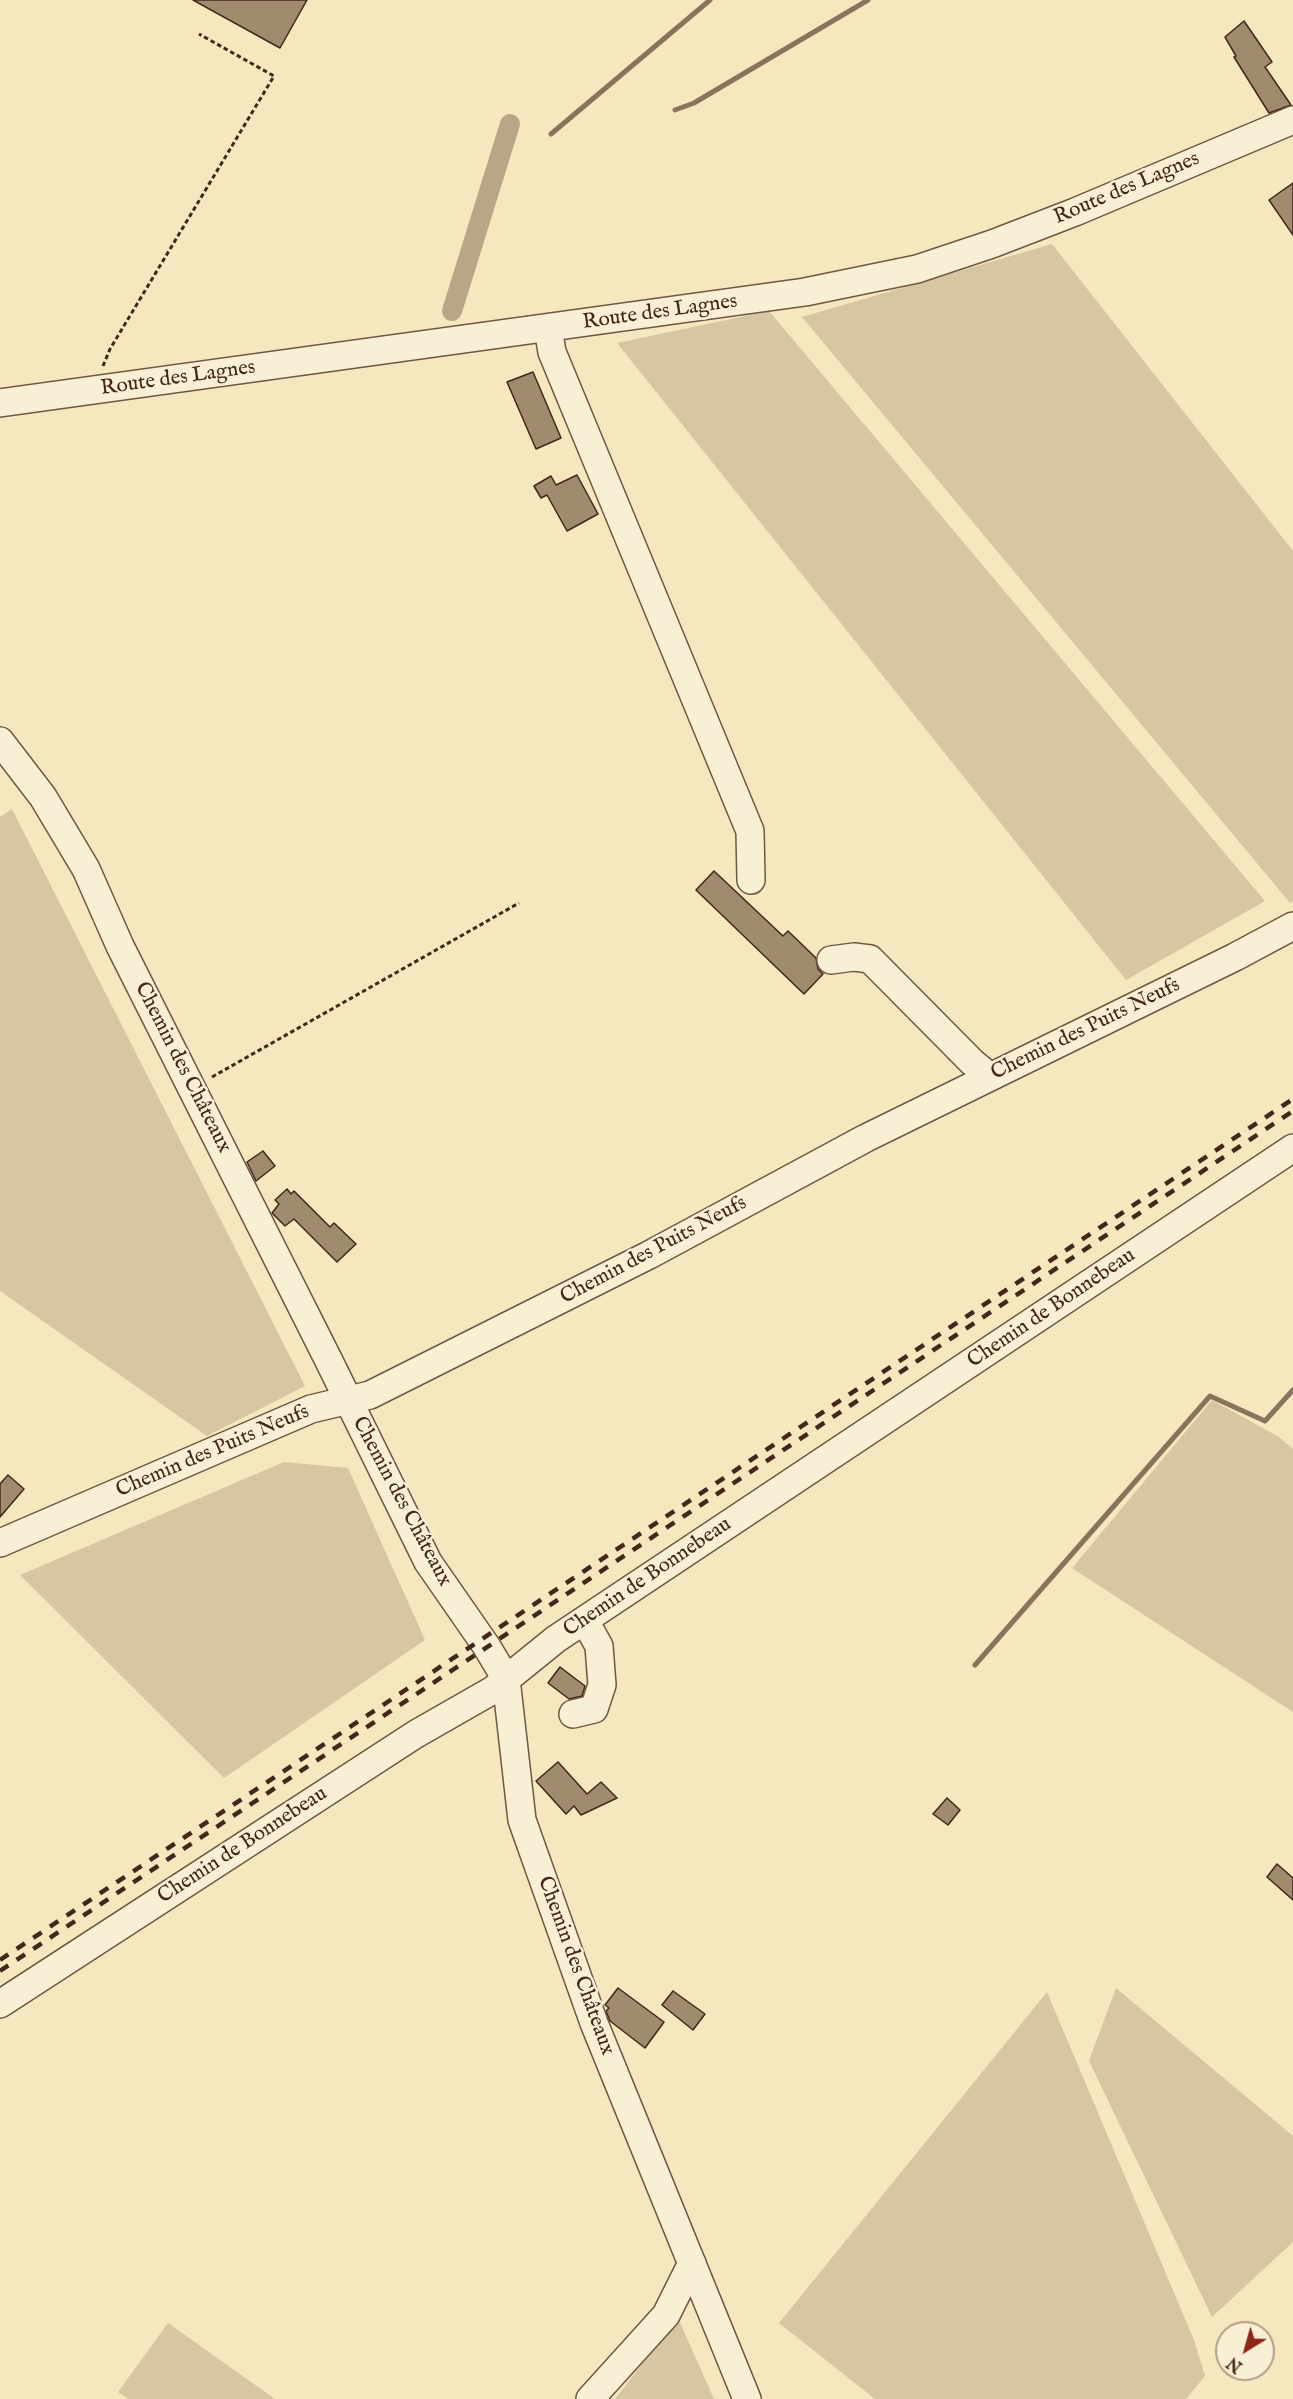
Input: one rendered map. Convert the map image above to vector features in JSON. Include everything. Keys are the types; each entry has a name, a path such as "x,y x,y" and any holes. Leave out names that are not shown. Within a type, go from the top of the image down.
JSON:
{"street":[{"name":"Route des Lagnes","path":"0,403 806,292 917,269 992,244 1075,212 1293,120"},
{"path":"548,328 552,352 750,831 751,880"},
{"name":"Chemin des Châteaux","path":"0,741 43,797 86,869 120,946 428,1562 482,1639 506,1679 522,1820 594,2024 747,2399"},
{"name":"Chemin des Puits Neufs","path":"0,1543 312,1408 370,1395 649,1255 866,1138 1235,957 1293,926"},
{"path":"831,960 854,957 870,959 972,1062 990,1077"},
{"name":"Chemin de Bonnebeau","path":"0,2004 416,1734 493,1689 585,1621 1293,1148"},
{"path":"573,1714 594,1709 602,1685 599,1646 585,1621"},
{"path":"590,2399 666,2315 692,2263"}],"path":[{"path":"93,390 110,349 274,76 199,34"},
{"path":"192,1089 519,903"}],"shaded area":[{"path":"1052,244 1293,551 1293,901 1290,903 802,317"},
{"path":"769,311 1265,901 1126,980 617,343"},
{"path":"12,809 305,1386 207,1436 0,1291 0,817"},
{"path":"1212,1400 1279,1437 1293,1449 1293,1712 1072,1568"},
{"path":"284,1462 348,1468 425,1640 224,1778 20,1575"},
{"path":"1116,1988 1293,2136 1293,2242 1212,2317 1089,2061"},
{"path":"1047,1992 1194,2340 1205,2376 1186,2399 875,2399 779,2323"},
{"path":"678,2318 714,2399 615,2399"},
{"path":"168,2323 275,2399 129,2399 118,2392"}],"building":[{"path":"193,0 307,0 280,48"},
{"path":"1244,21 1272,62 1265,67 1291,105 1269,113 1234,57 1236,56 1225,37"},
{"path":"1293,183 1293,235 1269,200"},
{"path":"533,372 561,438 536,449 507,382"},
{"path":"577,475 598,514 567,531 547,495 541,498 534,486 551,476 556,485"},
{"path":"714,871 783,936 788,931 816,958 818,969 823,974 804,994 696,890"},
{"path":"263,1151 275,1166 256,1181 247,1162"},
{"path":"287,1189 291,1194 294,1191 330,1227 334,1223 356,1244 337,1262 294,1219 285,1226 272,1213 279,1204 275,1200"},
{"path":"8,1475 24,1489 0,1517 0,1484"},
{"path":"560,1667 585,1686 582,1696 569,1699 548,1683"},
{"path":"558,1762 587,1794 601,1782 617,1798 581,1815 574,1806 566,1814 536,1781"},
{"path":"947,1798 960,1810 948,1825 933,1814"},
{"path":"1277,1864 1293,1878 1293,1900 1267,1877"},
{"path":"618,1988 664,2022 645,2048 610,2021 606,2011 609,2008 605,2005"},
{"path":"673,1991 705,2014 693,2030 662,2005"}],"waterway":[{"path":"551,134 710,0"},
{"path":"675,110 694,103 868,0"},
{"path":"452,311 510,124"},
{"path":"975,1665 1210,1396 1265,1421 1293,1390"}],"railway":[{"path":"0,1960 1293,1099"},
{"path":"0,1971 1293,1111"}]}
